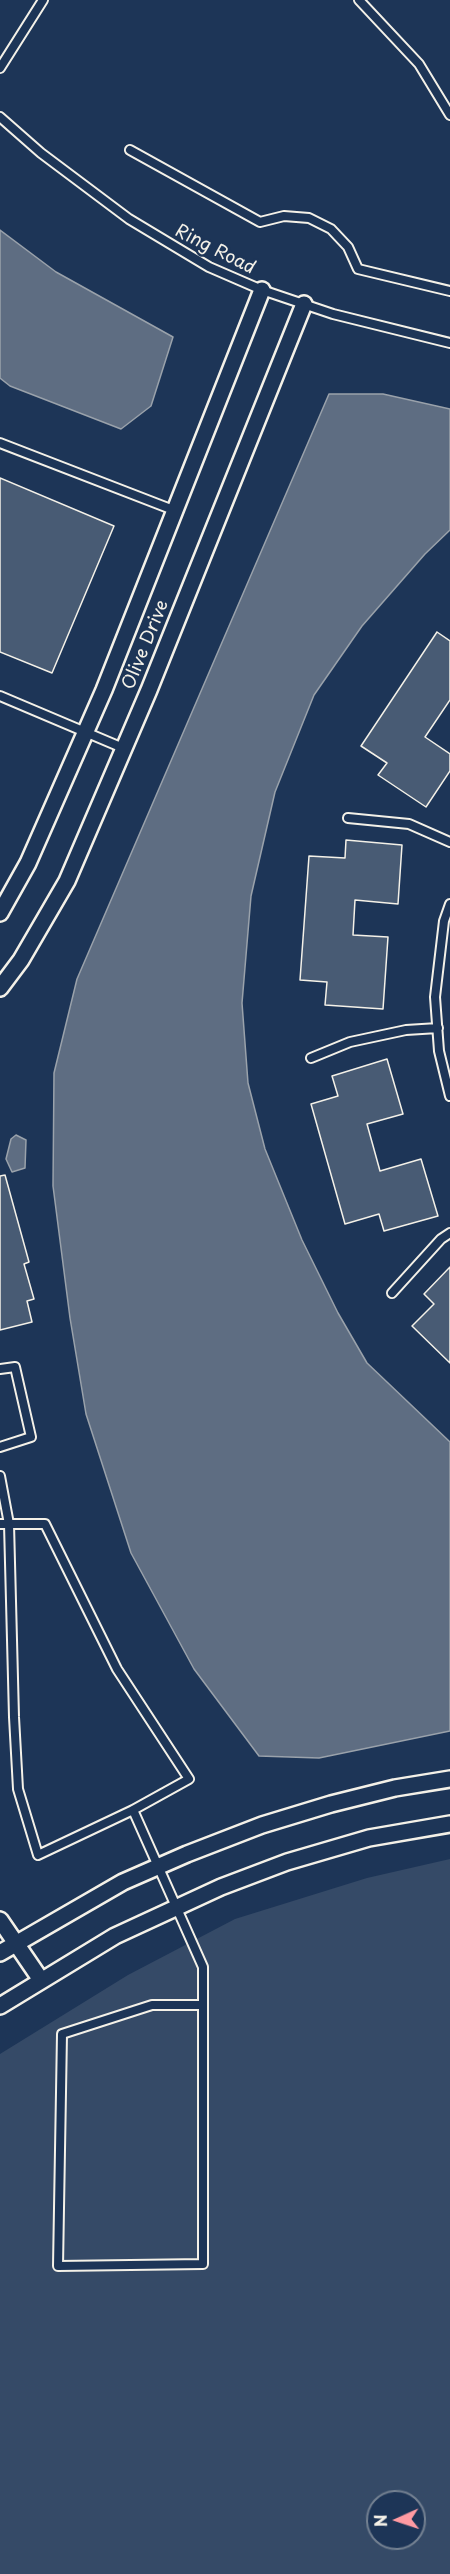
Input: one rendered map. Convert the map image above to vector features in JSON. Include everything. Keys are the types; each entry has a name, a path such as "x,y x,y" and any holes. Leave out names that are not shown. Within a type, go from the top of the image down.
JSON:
{"street":[{"name":"Olive Drive","path":"0,913 28,863 104,690 261,290"},
{"name":"Olive Drive","path":"0,988 21,960 67,881 149,690 304,304"},
{"path":"0,1953 123,1882 262,1825 395,1788 450,1779"},
{"path":"0,2006 115,1936 221,1887 287,1862 369,1838 450,1824"},
{"path":"0,1920 41,1980"}],"lane":[{"path":"0,68 43,0"},
{"path":"359,0 419,64 450,115"},
{"name":"Ring Road","path":"0,117 41,153 129,219 209,267 261,290 304,304 389,329 450,343"},
{"path":"130,150 260,222 284,216 309,218 331,229 348,247 358,269 450,291"},
{"path":"0,443 176,511"},
{"path":"0,696 123,748"},
{"path":"348,818 409,824 450,842"},
{"path":"450,904 444,921 435,997 439,1051 450,1096"},
{"path":"311,1058 350,1042 406,1030 438,1028"},
{"path":"392,1293 441,1239 450,1233"},
{"path":"0,1369 15,1367 31,1437 0,1447"},
{"path":"0,1476 9,1524 18,1789 38,1855 133,1810 189,1779 117,1669 45,1524 9,1524 0,1524"},
{"path":"133,1810 203,1968 203,2264 58,2266 62,2034 152,2005 202,2005"}],"shaded area":[{"path":"0,230 56,272 173,337 151,406 121,429 10,386 0,378"},
{"path":"329,394 383,394 450,409 450,530 425,554 362,626 314,695 275,792 251,896 242,1003 248,1083 265,1149 302,1240 338,1313 367,1363 450,1442 450,1731 319,1758 259,1756 194,1669 131,1553 86,1414 70,1318 53,1186 54,1073 77,979"},
{"path":"16,1135 26,1140 25,1168 12,1172 6,1159 11,1139"},
{"path":"450,1859 450,2574 0,2574 0,2054 128,1975 235,1919 367,1878"}],"building":[{"path":"0,478 114,526 52,673 0,652"},
{"path":"437,632 450,641 450,700 425,737 450,754 450,771 426,807 378,775 387,763 361,746"},
{"path":"346,840 402,845 398,904 355,900 353,935 388,937 383,1009 325,1005 327,982 300,980 309,856 345,858"},
{"path":"387,1059 403,1114 367,1124 380,1171 421,1159 438,1216 384,1231 379,1214 345,1224 311,1104 338,1096 332,1076"},
{"path":"5,1175 29,1262 24,1264 34,1299 27,1301 32,1322 0,1330 0,1176"},
{"path":"450,1267 450,1363 412,1326 434,1304 424,1294"}]}
